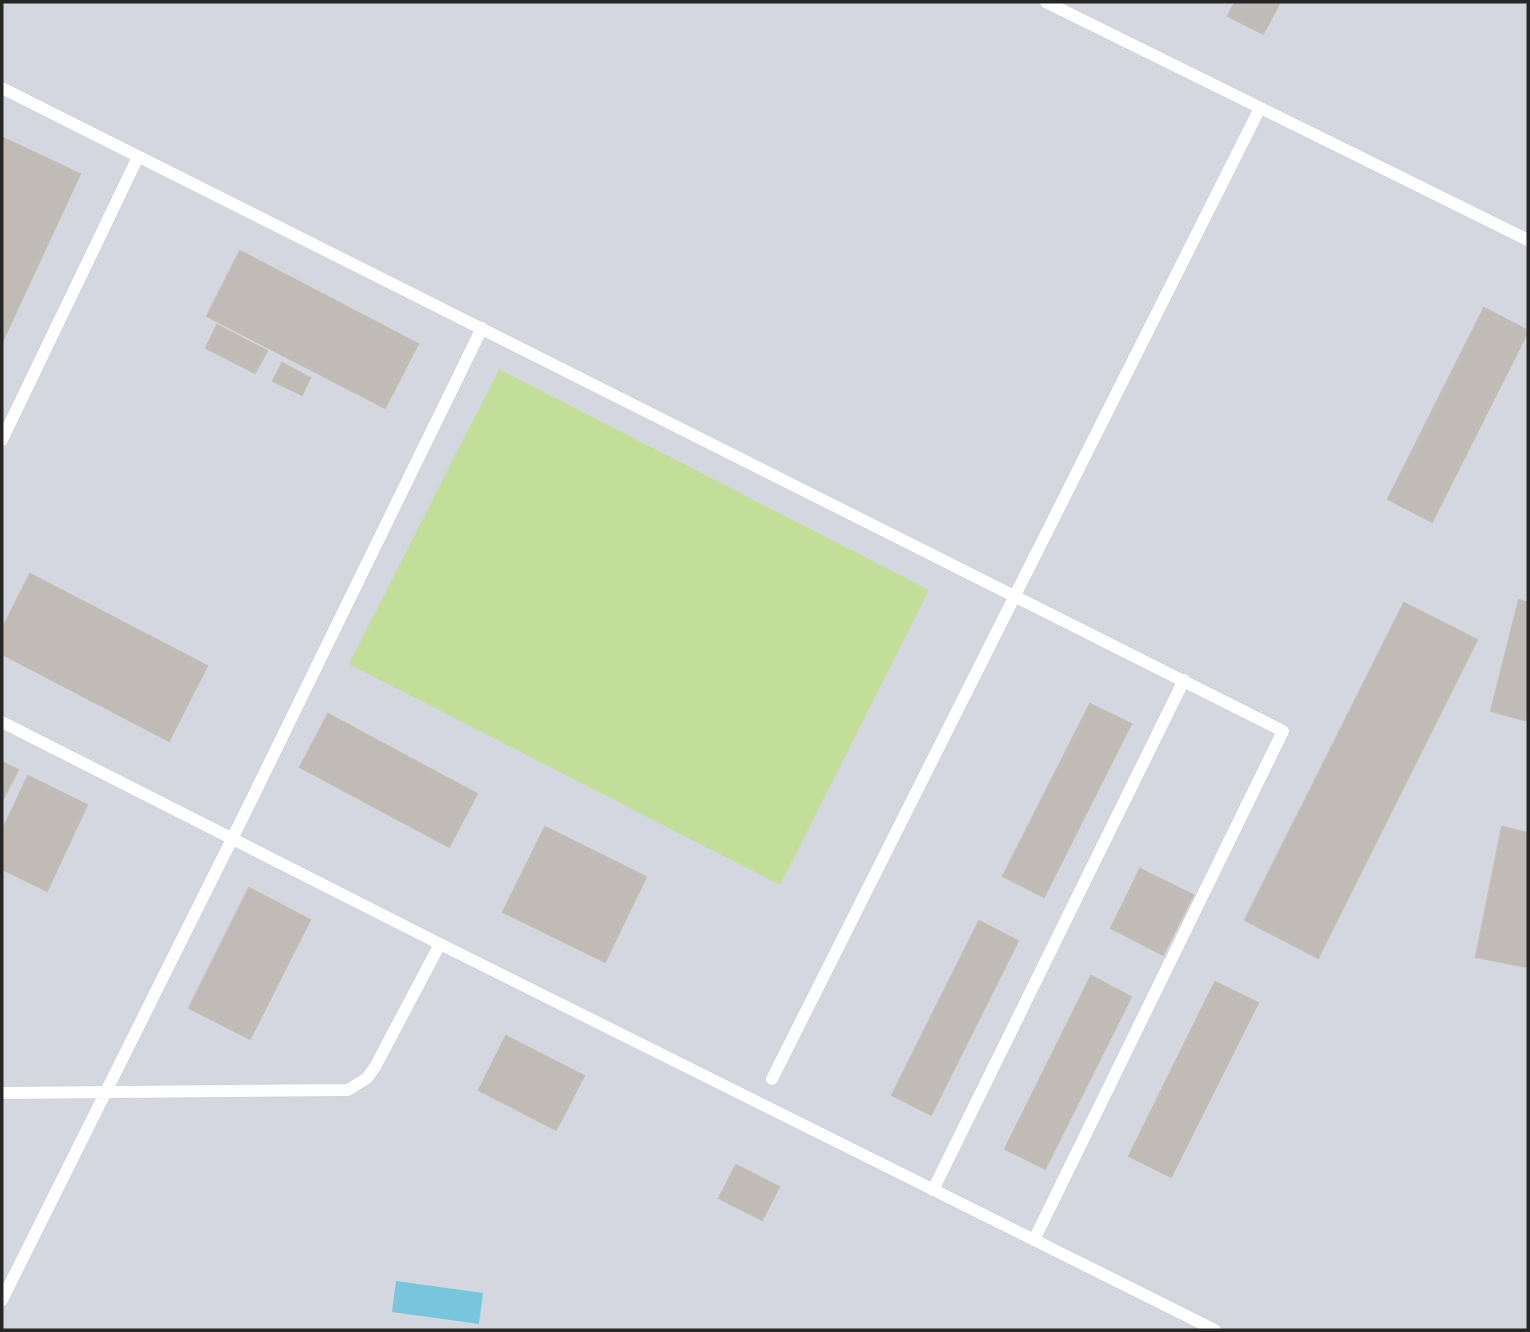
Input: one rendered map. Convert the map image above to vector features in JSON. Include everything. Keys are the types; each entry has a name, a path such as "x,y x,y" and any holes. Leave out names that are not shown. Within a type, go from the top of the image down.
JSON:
{"lane":[{"path":"1046,2 1528,240"},
{"path":"2,88 1283,732 1034,1240"},
{"path":"772,1079 1260,108"},
{"path":"2,440 138,157"},
{"path":"2,1300 482,328"},
{"path":"933,1189 1184,680"},
{"path":"2,722 440,944 1216,1330"},
{"path":"2,1093 348,1090 368,1078 375,1067 440,944"}],"shaded area":[{"path":"2,2 1528,2 1528,1330 2,1330"}],"green space":[{"path":"499,369 929,590 780,885 349,664"}],"water":[{"path":"396,1281 483,1293 479,1324 392,1312"}],"building":[{"path":"1235,2 1280,2 1263,34 1228,16"},
{"path":"3,138 80,174 2,342 2,140"},
{"path":"240,251 418,344 385,408 207,316"},
{"path":"1484,308 1528,331 1432,522 1388,499"},
{"path":"217,325 267,351 255,373 206,348"},
{"path":"282,363 310,378 302,395 273,381"},
{"path":"30,574 207,666 169,741 2,654 2,629"},
{"path":"1519,600 1528,603 1528,721 1491,711"},
{"path":"1404,603 1477,640 1318,958 1245,920"},
{"path":"1090,704 1131,724 1044,897 1003,876"},
{"path":"328,714 477,794 449,847 300,767"},
{"path":"2,762 18,770 2,801"},
{"path":"28,776 87,805 47,891 2,869 2,831"},
{"path":"545,827 646,877 605,962 503,912"},
{"path":"1502,827 1528,833 1528,967 1476,957"},
{"path":"1140,869 1193,895 1163,955 1111,928"},
{"path":"249,888 310,920 250,1039 189,1008"},
{"path":"979,921 1018,941 931,1115 892,1095"},
{"path":"1091,976 1131,997 1045,1169 1005,1149"},
{"path":"1215,982 1258,1003 1171,1177 1129,1156"},
{"path":"506,1036 584,1076 556,1130 479,1090"},
{"path":"736,1165 779,1187 762,1220 719,1198"}]}
